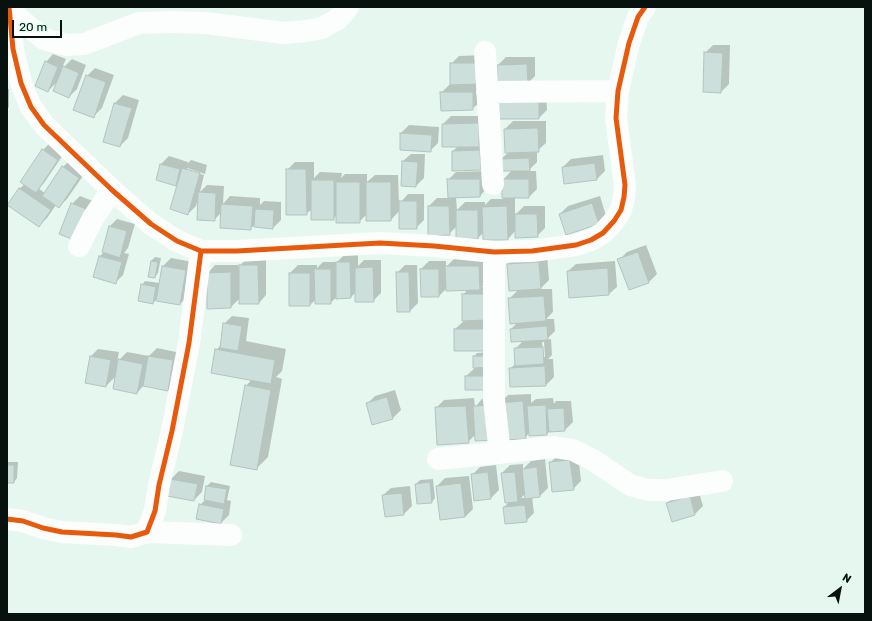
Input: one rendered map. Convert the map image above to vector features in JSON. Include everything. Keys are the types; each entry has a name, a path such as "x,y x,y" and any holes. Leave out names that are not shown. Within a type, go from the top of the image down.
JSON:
{"street":[{"path":"9,9 44,39 67,45 84,44 139,23 171,22 206,15 284,33 306,31 322,28 338,19 348,7"},
{"path":"9,9 13,49 20,83 31,107 44,125 112,190 151,224 177,241 201,251 273,250 380,243 434,246 494,252 532,251 576,245 591,240 603,233 621,210 625,185 616,118 618,91 629,43 638,17 645,7"},
{"path":"485,52 494,184"},
{"path":"487,92 618,91"},
{"path":"79,246 93,218 112,190"},
{"path":"147,532 155,511 159,485 172,431 188,343 201,251"},
{"path":"494,252 494,400 500,453"},
{"path":"438,459 554,447 573,450 594,460 630,485 648,490 667,490 722,481"},
{"path":"7,519 23,521 43,528 62,532 131,537 147,532 231,535"}],"building":[{"path":"704,52 723,53 721,93 703,92"},
{"path":"45,61 58,67 48,92 35,86"},
{"path":"450,63 478,63 479,84 450,85"},
{"path":"527,64 528,85 497,85 497,65"},
{"path":"63,66 79,73 69,98 53,91"},
{"path":"86,75 106,82 94,118 73,110"},
{"path":"440,92 473,92 473,110 441,111"},
{"path":"497,96 539,96 539,119 497,119"},
{"path":"114,103 132,108 120,147 103,142"},
{"path":"479,123 479,147 442,147 442,124"},
{"path":"538,128 539,152 505,153 504,129"},
{"path":"400,133 432,135 431,152 400,150"},
{"path":"42,149 58,160 36,193 20,182"},
{"path":"480,150 481,170 452,171 452,151"},
{"path":"529,158 530,171 501,171 500,159"},
{"path":"402,161 418,162 416,187 401,186"},
{"path":"595,163 597,180 564,184 562,167"},
{"path":"160,164 180,169 176,186 156,180"},
{"path":"62,166 79,178 59,208 42,196"},
{"path":"182,168 200,173 188,215 170,209"},
{"path":"286,169 306,169 307,215 286,215"},
{"path":"447,179 480,179 480,197 448,198"},
{"path":"502,179 529,179 529,198 502,198"},
{"path":"311,180 334,180 334,220 311,220"},
{"path":"336,182 360,182 360,223 336,223"},
{"path":"366,182 391,182 391,221 366,221"},
{"path":"19,188 51,210 39,227 7,205"},
{"path":"198,192 216,193 215,221 197,220"},
{"path":"399,201 417,201 417,229 399,229"},
{"path":"71,203 86,209 74,240 59,234"},
{"path":"592,203 599,224 566,235 559,214"},
{"path":"221,204 253,206 251,230 220,228"},
{"path":"428,206 449,206 450,235 428,236"},
{"path":"507,206 508,240 483,240 482,207"},
{"path":"255,209 274,210 273,229 254,227"},
{"path":"456,210 478,210 478,239 456,240"},
{"path":"515,214 537,214 538,237 515,238"},
{"path":"109,226 127,231 120,258 102,252"},
{"path":"638,252 649,283 629,290 617,259"},
{"path":"99,256 122,262 116,284 93,277"},
{"path":"151,261 158,262 155,278 148,277"},
{"path":"336,262 350,262 351,298 336,299"},
{"path":"539,262 541,289 509,291 507,264"},
{"path":"239,265 258,265 259,304 239,304"},
{"path":"162,266 186,270 180,305 156,301"},
{"path":"445,266 479,266 480,290 446,291"},
{"path":"373,267 374,302 355,302 355,268"},
{"path":"608,268 609,295 569,298 567,271"},
{"path":"314,269 331,269 331,304 315,304"},
{"path":"420,269 439,269 439,297 421,297"},
{"path":"231,272 231,308 207,309 207,273"},
{"path":"396,272 409,272 410,312 397,312"},
{"path":"289,273 310,273 310,306 289,306"},
{"path":"141,284 156,287 153,304 138,301"},
{"path":"462,294 485,294 486,320 462,321"},
{"path":"544,296 546,321 510,324 508,298"},
{"path":"223,323 242,326 238,351 220,348"},
{"path":"547,326 548,340 511,342 510,329"},
{"path":"454,329 486,329 486,351 454,351"},
{"path":"543,347 544,364 515,366 514,348"},
{"path":"215,349 275,360 271,384 211,373"},
{"path":"90,356 111,360 106,387 85,383"},
{"path":"148,356 173,360 168,391 143,386"},
{"path":"473,356 488,356 489,367 473,368"},
{"path":"118,359 143,364 137,394 113,389"},
{"path":"545,366 546,386 510,387 509,368"},
{"path":"465,376 491,376 491,390 465,390"},
{"path":"245,385 271,390 257,470 230,465"},
{"path":"387,397 393,419 372,425 366,403"},
{"path":"523,401 526,439 501,440 499,403"},
{"path":"492,405 494,440 475,441 473,406"},
{"path":"546,405 547,435 529,436 527,406"},
{"path":"466,406 469,443 437,445 435,407"},
{"path":"564,408 565,431 549,432 547,409"},
{"path":"570,460 574,490 552,492 549,462"},
{"path":"7,465 14,465 14,483 7,483"},
{"path":"537,467 540,497 525,499 522,469"},
{"path":"488,472 491,499 474,501 471,474"},
{"path":"515,472 518,502 505,503 501,473"},
{"path":"170,479 198,484 194,501 167,496"},
{"path":"430,482 432,503 417,504 415,484"},
{"path":"461,483 465,517 440,520 436,486"},
{"path":"206,486 227,489 224,504 204,500"},
{"path":"402,493 404,515 385,517 382,495"},
{"path":"690,496 695,515 672,522 666,503"},
{"path":"199,504 224,509 221,524 196,519"},
{"path":"525,505 527,522 505,524 503,507"}],"cycle path":[{"path":"9,7 13,49 21,83 31,107 44,125 112,190 151,224 177,241 201,251 237,251 380,243 434,246 494,252 532,251 576,245 591,240 603,233 614,221 621,210 625,185 616,118 618,91 629,43 638,17 645,7"},
{"path":"7,519 23,521 43,528 62,532 131,537 147,532 155,511 159,485 172,431 189,343 201,251"}]}
